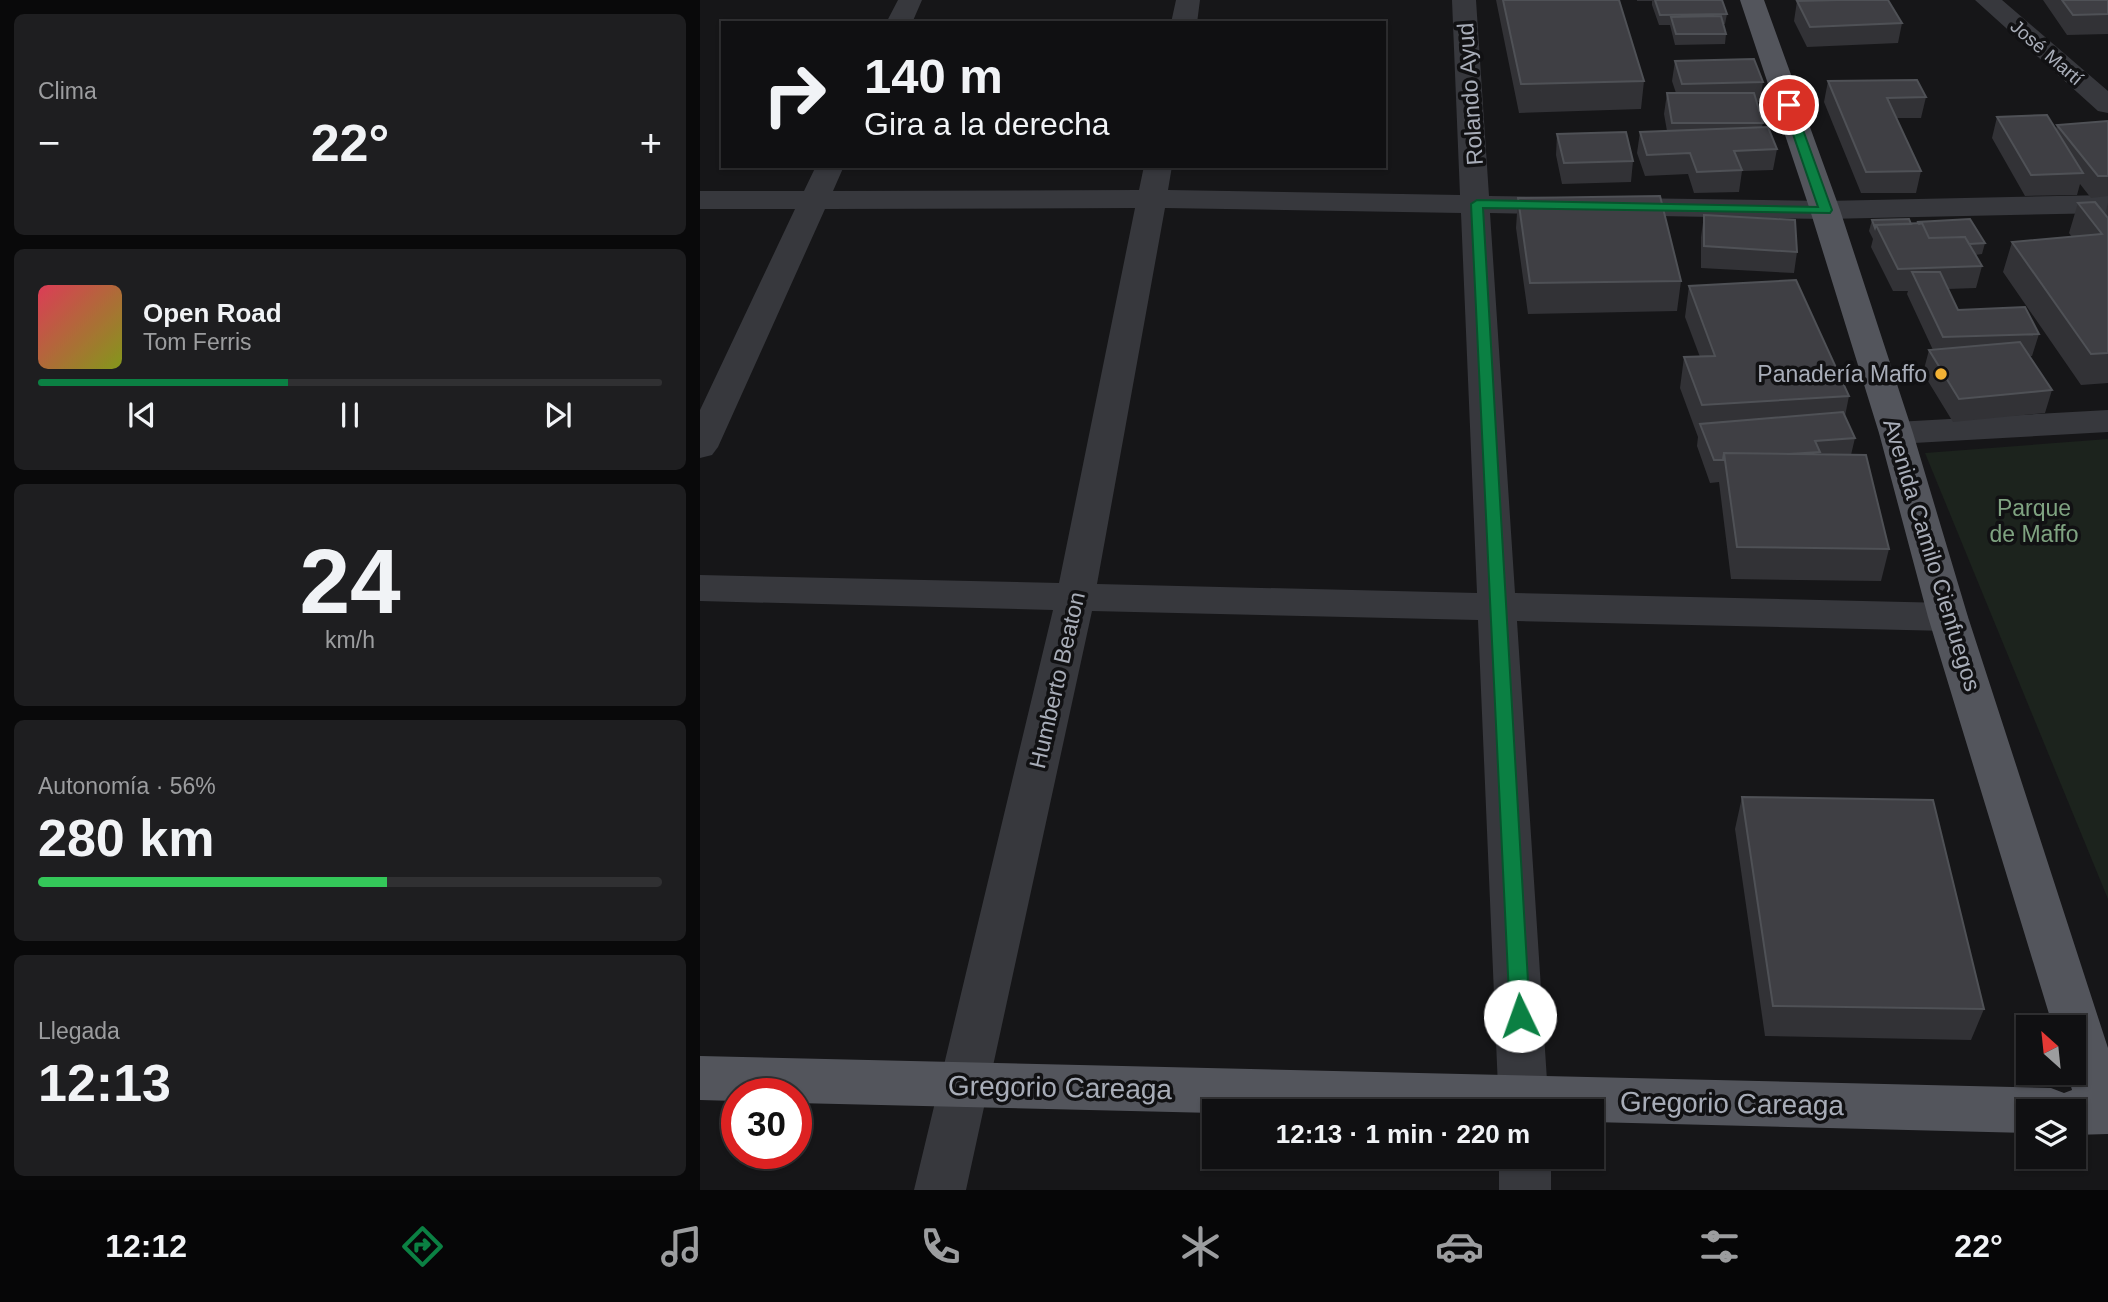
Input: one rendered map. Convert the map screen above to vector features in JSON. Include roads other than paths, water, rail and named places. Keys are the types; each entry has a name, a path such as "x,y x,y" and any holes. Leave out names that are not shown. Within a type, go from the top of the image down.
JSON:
{"main road":[{"name":"Avenida Camilo Cienfuegos","path":"1752,0 1825,210 1896,433 2095,1112"},
{"name":"Gregorio Careaga","path":"700,1078 965,1084 1364,1099"},
{"name":"Gregorio Careaga","path":"1604,1106 2016,1111"}],"street":[{"path":"900,21 910,0"},
{"path":"1184,21 1188,0"},
{"name":"Rolando Ayud","path":"1464,0 1524,1099"},
{"name":"José Martí","path":"1987,0 2108,105"},
{"path":"700,447 829,168"},
{"path":"700,200 813,201 1155,183 1477,204 1825,210 2108,204"},
{"name":"Humberto Beaton","path":"940,1190 1076,594 1155,183"},
{"path":"1896,433 2108,421"},
{"path":"700,588 1076,594 1948,617"},
{"path":"1525,1169 1525,1190"}],"place":[{"name":"Panadería Maffo","path":"1941,374"}],"park label":[{"name":"Parque de Maffo","path":"2034,521"}]}
